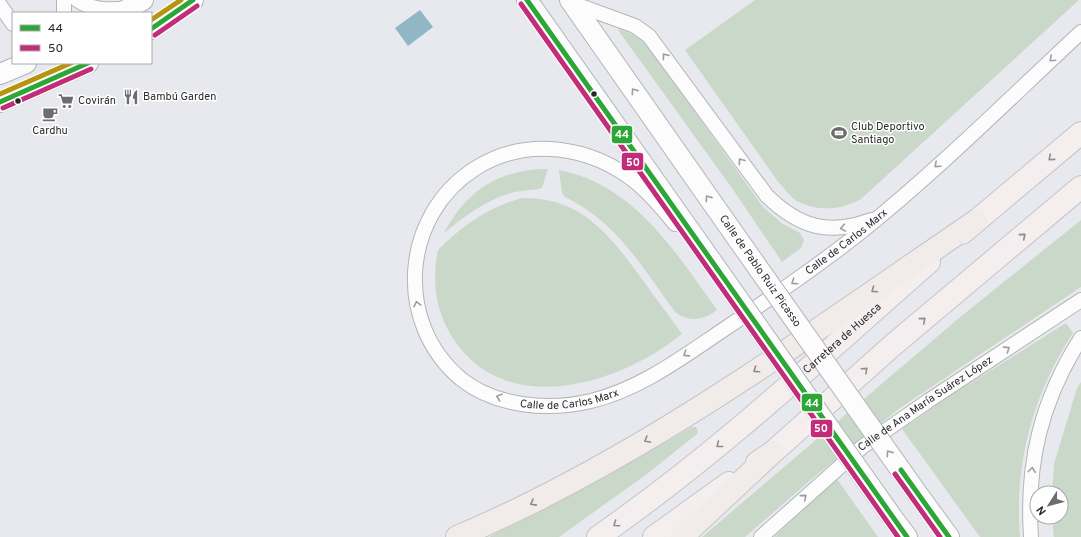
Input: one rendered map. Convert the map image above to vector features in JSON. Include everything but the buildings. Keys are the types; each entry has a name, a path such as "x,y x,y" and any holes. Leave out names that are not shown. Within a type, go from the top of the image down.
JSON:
{"highway":[{"name":"Carretera de Huesca","path":"598,537 665,488 750,420 976,221 1081,133"},
{"path":"682,537 773,452 893,345 1081,188"},
{"path":"457,537 517,511 601,466 679,421 976,221"},
{"path":"654,537 773,452"}],"main road":[{"path":"152,28 194,0"},
{"path":"527,0 907,537"},
{"name":"Calle de Pablo Ruiz Picasso","path":"571,2 949,537"},
{"path":"0,74 24,64"},
{"path":"0,102 80,65"}],"street":[{"path":"64,0 64,12"},
{"path":"74,0 80,12"},
{"path":"77,0 86,5 106,9 131,7"},
{"name":"Calle de Pablo Ruiz Picasso","path":"571,2 635,26 649,36 767,196 792,218 834,229 855,225 880,216"},
{"path":"0,5 12,23"},
{"name":"Calle de Carlos Marx","path":"710,260 685,236 654,199 619,171 601,161 574,152 543,148 524,149 498,156 475,168 440,199 425,226 418,247 414,264 414,291 419,314 427,336 440,356 462,380 487,393 512,402 540,406 570,405 619,392 676,361 806,274 880,216 1081,32"},
{"name":"Calle de Ana María Suárez López","path":"761,537 862,447 928,401 1081,300"},
{"path":"1031,537 1028,505 1038,434 1056,381 1081,338"}],"green space":[{"name":"Club Deportivo Santiago","path":"755,0 1079,0 861,199 846,206 821,208 805,205 797,201 779,183 685,50"},
{"path":"619,29 634,35 648,46 763,207 783,224 800,233 804,240 801,248 782,262 734,191 618,30"},
{"path":"548,169 542,188 515,192 493,200 467,215 444,233 463,205 486,185 499,178 514,173"},
{"path":"559,170 585,178 609,190 631,205 669,244 717,310 707,316 696,319 686,318 675,312 639,262 614,233 583,207 565,197 562,193"},
{"path":"523,198 561,204 577,211 591,220 616,245 682,334 656,352 627,368 595,379 562,386 530,386 500,378 473,362 451,335 441,315 435,283 438,250 466,225 477,218 499,206"},
{"path":"1081,220 1081,287 900,408 814,477 745,537 702,537 959,318"},
{"path":"1066,323 1073,333 1047,380 1029,430 1020,483 1020,537 980,537 902,429 950,396"},
{"path":"1081,382 1081,537 1054,537 1053,525 1069,525 1069,485 1053,485 1054,464 1077,388"},
{"path":"692,427 696,427 698,431 697,434 647,474 559,537 489,537 600,480"},
{"path":"837,479 878,537 774,537"}],"water":[{"path":"420,10 433,27 408,46 395,28"}],"transit line":[{"path":"152,19 181,0"},
{"name":"44","path":"152,28 193,0"},
{"name":"44","path":"527,0 907,537"},
{"name":"50","path":"521,4 898,537"},
{"name":"50","path":"155,35 197,6"},
{"path":"0,94 69,64"},
{"name":"44","path":"0,102 86,64"},
{"name":"50","path":"3,108 91,69"},
{"name":"44","path":"901,470 949,537"},
{"name":"50","path":"895,474 940,537"}],"place":[{"name":"Bambú Garden","path":"131,97"},
{"name":"Covirán","path":"66,101"},
{"name":"Cardhu","path":"50,114"},
{"name":"Club Deportivo Santiago","path":"839,133"}]}
